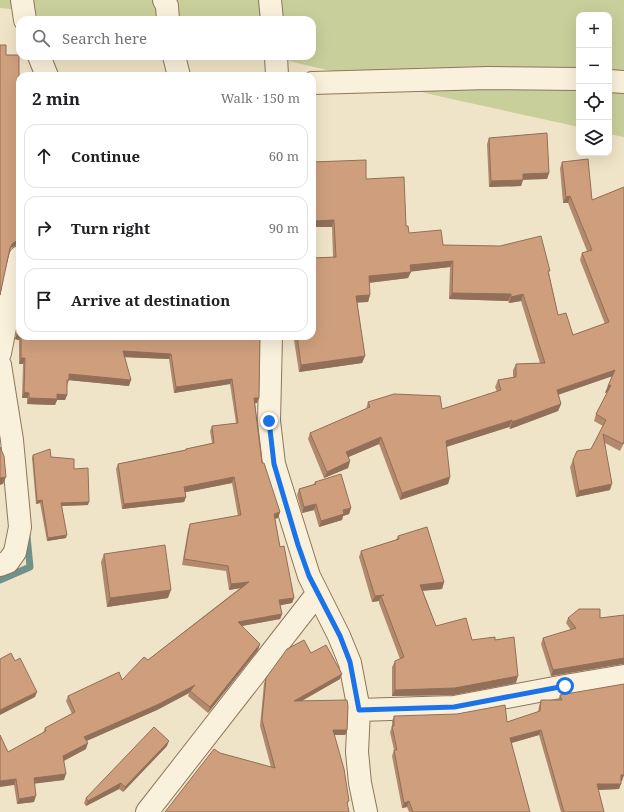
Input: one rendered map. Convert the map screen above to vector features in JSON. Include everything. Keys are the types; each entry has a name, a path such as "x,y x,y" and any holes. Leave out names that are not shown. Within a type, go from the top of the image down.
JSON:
{"street":[{"path":"22,0 24,16"},
{"path":"164,0 167,6 168,16"},
{"path":"270,0 272,16"},
{"path":"41,60 45,72"},
{"path":"175,60 178,72"},
{"path":"276,60 277,72"},
{"path":"316,83 488,78 576,79"},
{"path":"612,80 624,82"},
{"path":"0,353 16,273"},
{"path":"271,340 269,421 274,464 298,545 309,576 340,636 350,662 359,710 357,752 360,783 366,812"},
{"path":"0,365 12,440 20,527 15,552 8,562 0,565"},
{"path":"147,812 317,594"},
{"path":"359,710 454,707 624,676"}],"green space":[{"path":"0,0 624,0 624,137 612,135 612,12 576,12 576,126 284,60 316,60 316,16 38,16 32,11 0,8"}],"building":[{"path":"0,45 6,45 6,55 16,55 16,60 19,60 19,72 16,72 16,241 10,248 0,295"},
{"path":"547,133 549,173 523,174 523,180 491,181 489,138"},
{"path":"588,159 592,200 624,187 623,444 603,434 612,484 579,491 573,460 577,451 591,449 606,420 596,414 611,385 608,386 615,370 557,390 561,404 512,422 512,420 446,441 450,477 402,493 381,437 346,452 350,461 327,472 310,433 370,407 368,402 394,394 440,396 442,409 501,390 498,380 516,377 516,364 545,363 523,294 511,297 511,294 452,293 453,261 410,265 411,272 369,276 370,295 356,296 365,356 301,365 298,340 316,340 316,258 336,257 334,220 316,221 316,162 366,160 366,179 404,177 406,226 408,226 409,233 441,230 443,245 500,246 541,236 550,271 548,271 558,315 566,313 573,335 609,322 582,253 592,250 570,196 566,197 562,162"},
{"path":"21,340 260,340 259,398 254,398 262,463 264,463 280,512 274,514 280,547 284,546 294,598 279,600 282,614 238,622 260,644 210,707 190,691 195,685 159,704 84,737 88,743 63,756 66,774 34,778 36,796 19,799 16,779 0,781 0,735 8,752 46,731 45,728 75,712 68,696 119,672 122,680 144,657 148,660 249,582 231,584 228,566 184,559 190,524 241,515 234,477 184,487 186,497 124,504 118,464 214,443 212,426 238,423 232,379 176,387 171,354 123,351 131,380 69,374 69,380 67,380 67,395 57,394 57,399 29,398 29,393 24,392 25,358 21,358"},
{"path":"0,447 4,456 6,477 0,478"},
{"path":"50,449 51,457 74,459 74,469 88,468 89,502 61,503 67,535 48,538 42,500 37,501 33,455"},
{"path":"341,474 351,508 343,510 344,514 321,521 316,504 304,507 299,489 316,484 315,482"},
{"path":"427,527 444,582 420,585 436,626 466,618 472,640 495,637 495,640 514,637 518,676 455,688 395,690 395,661 404,657 381,596 384,595 375,596 361,551 399,539 398,536"},
{"path":"165,545 171,590 110,598 104,554"},
{"path":"579,609 600,609 600,618 624,615 624,658 553,670 543,638 576,628 568,618"},
{"path":"304,640 311,653 326,645 342,674 294,701 347,700 347,730 333,730 344,769 349,801 347,802 349,812 165,812 214,749 220,753 275,768 262,720 266,678 287,649"},
{"path":"11,653 15,661 20,658 37,692 0,710 0,659"},
{"path":"624,684 624,775 621,775 621,784 597,784 604,812 564,812 541,730 510,738 530,812 413,812 409,801 404,803 394,750 397,750 392,726 394,726 394,716 457,714 505,705 507,722 540,711 541,700 562,700 560,695"},
{"path":"154,727 169,741 125,787 121,783 88,801 86,798"}],"waterway":[{"path":"0,580 30,567 27,536"}],"route":[{"path":"269,421 274,464 298,545 317,594 340,636 350,662 359,710 454,707 565,686"}]}
